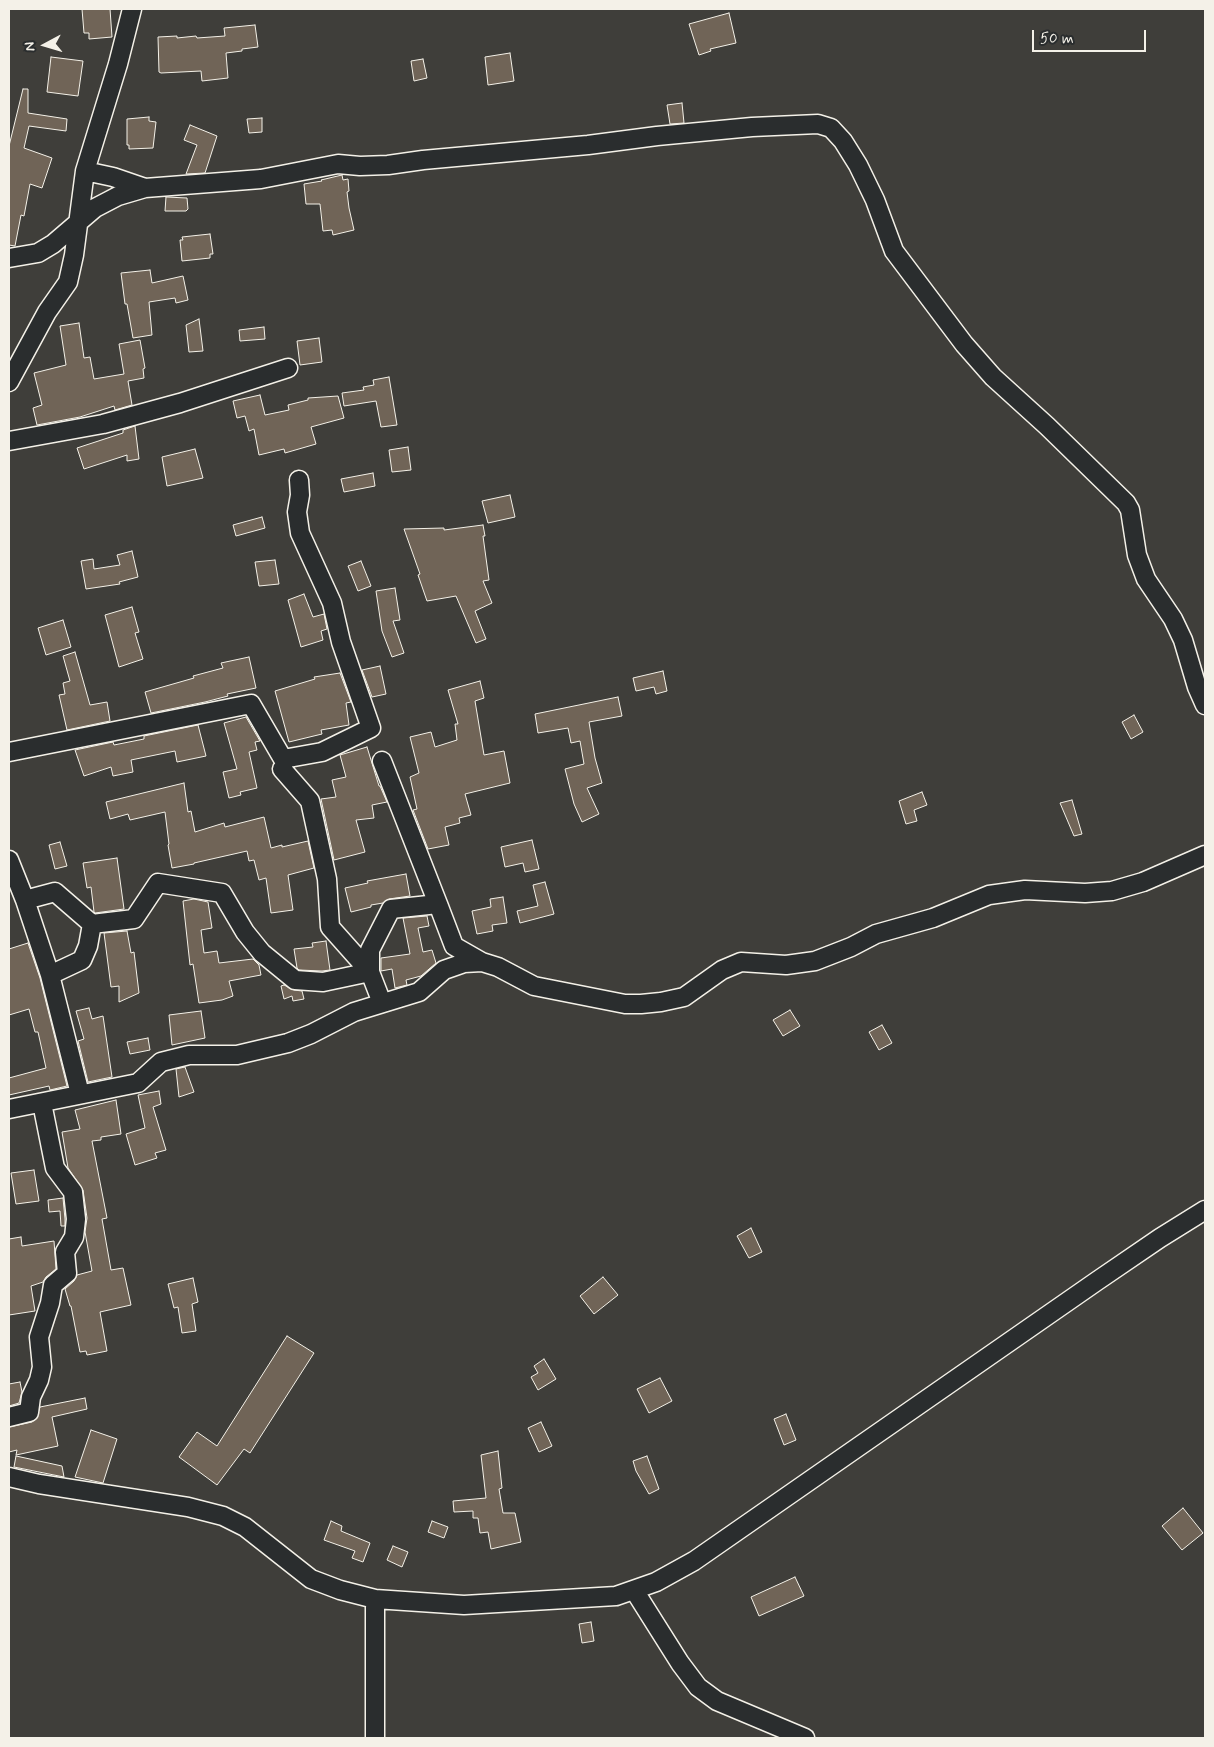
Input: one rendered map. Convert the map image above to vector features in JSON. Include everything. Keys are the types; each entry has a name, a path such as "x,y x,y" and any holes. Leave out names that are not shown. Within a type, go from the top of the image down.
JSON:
{"street":[{"path":"9,382 47,312 68,282 74,255 86,172 132,9"},
{"path":"9,258 38,253 53,244 95,208 118,196 145,188 261,179 338,164 360,166 388,165 752,127 818,124 831,128 843,141 858,165 875,200 894,251 964,344 993,377 1078,456 1130,510 1138,555 1146,579 1173,619 1183,640 1205,705"},
{"path":"86,172 113,177 145,188"},
{"path":"9,441 103,424 195,398 288,368"},
{"path":"9,752 251,704 283,759 322,752 371,728 341,642 332,603 300,533 297,512 300,495 298,480"},
{"path":"382,761 454,946 482,962 498,967 534,986 625,1004 661,1002 684,997 722,970 741,962 786,965 814,961 851,947 876,934 933,918 989,895 1025,890 1085,893 1112,891 1143,882 1205,855"},
{"path":"282,769 310,801 327,879 330,927 370,972 382,1003"},
{"path":"9,860 25,900 50,976 80,1094"},
{"path":"25,900 55,892 92,924 134,919 158,883 213,892 222,894 245,932 262,953 295,980 323,982 370,972"},
{"path":"370,972 370,950 391,909 438,904"},
{"path":"50,976 82,960 88,946 92,924"},
{"path":"9,1109 138,1082 161,1062 189,1055 237,1055 288,1044 354,1012 419,992 444,970 464,963 482,962"},
{"path":"9,1417 29,1412 31,1397 39,1380 42,1367 39,1337 54,1285 67,1273 65,1252 74,1237 76,1219 72,1192 55,1168 42,1103"},
{"path":"9,1477 39,1484 188,1507 223,1516 245,1527 311,1579 340,1590 375,1599 464,1605 616,1596 656,1582 694,1561 1097,1280 1205,1210"},
{"path":"634,1590 680,1664 698,1687 717,1701 805,1738"},
{"path":"375,1599 375,1738"}],"building":[{"path":"82,9 110,9 112,37 89,39 89,33 84,33"},
{"path":"729,13 736,43 710,49 711,51 699,55 689,24"},
{"path":"255,25 258,47 226,53 228,78 202,81 201,71 159,72 158,37 196,36 197,38 225,36 224,28"},
{"path":"510,53 514,81 488,85 485,57"},
{"path":"51,57 83,61 78,96 47,92"},
{"path":"423,59 427,78 414,81 411,61"},
{"path":"23,89 28,89 28,113 67,119 66,131 29,126 24,148 52,158 42,188 30,184 24,216 21,215 15,246 9,245 9,146"},
{"path":"682,103 684,123 670,124 667,105"},
{"path":"149,117 149,121 156,122 153,148 129,149 129,145 127,145 127,119"},
{"path":"262,118 262,132 249,133 247,119"},
{"path":"190,125 217,136 205,173 186,174 197,145 184,140"},
{"path":"342,175 343,180 348,179 349,191 347,192 354,230 333,235 332,230 323,231 320,204 306,204 304,184"},
{"path":"166,197 187,198 188,209 186,211 165,211"},
{"path":"210,234 213,254 210,254 210,258 182,261 180,240 183,240 182,237"},
{"path":"150,270 152,283 183,276 188,300 176,303 175,298 149,302 152,335 133,338 127,304 125,304 121,273"},
{"path":"199,319 203,351 189,352 186,325"},
{"path":"79,323 84,358 90,357 94,379 124,374 119,344 140,340 145,368 143,369 144,378 128,381 132,405 115,410 114,406 80,417 37,425 33,408 42,405 34,373 66,365 60,326"},
{"path":"264,327 265,339 240,341 239,330"},
{"path":"319,338 322,362 300,365 297,341"},
{"path":"389,377 397,425 381,427 376,401 344,406 342,393 364,390 363,387 374,385 373,380"},
{"path":"260,395 265,415 289,410 288,405 308,400 308,398 338,396 344,418 311,427 316,444 285,453 284,449 259,455 254,429 249,431 245,416 237,418 233,401"},
{"path":"135,426 139,459 127,461 127,455 84,469 77,448 123,433 123,430"},
{"path":"408,447 411,470 392,472 389,450"},
{"path":"195,449 203,478 167,486 162,457"},
{"path":"373,473 375,486 344,492 341,479"},
{"path":"510,495 515,517 488,523 482,501"},
{"path":"262,517 265,528 236,536 233,525"},
{"path":"483,525 489,580 483,581 492,603 475,611 486,639 476,643 456,596 427,601 418,575 420,574 404,529 444,528 444,530"},
{"path":"132,551 138,577 119,582 120,584 86,589 81,561 93,559 94,569 120,565 117,555"},
{"path":"275,560 279,584 259,586 255,562"},
{"path":"361,561 371,586 358,591 348,566"},
{"path":"395,588 400,620 393,621 404,653 392,657 382,631 376,591"},
{"path":"304,594 313,617 324,614 327,629 321,631 323,640 301,647 288,600"},
{"path":"132,607 139,632 135,633 143,659 119,667 105,615"},
{"path":"63,620 71,647 46,655 38,628"},
{"path":"75,652 90,705 107,702 110,721 67,730 59,695 65,694 63,683 70,681 63,656"},
{"path":"249,657 256,688 227,694 228,696 205,702 151,713 145,692 223,668 221,663"},
{"path":"380,666 386,694 372,697 362,670"},
{"path":"663,671 667,691 656,694 654,687 636,691 633,678"},
{"path":"340,673 351,702 346,703 349,725 321,730 322,734 289,742 275,691 315,679 314,677"},
{"path":"480,681 484,698 475,701 484,755 504,751 510,783 465,794 471,815 459,818 460,823 445,827 449,845 428,849 413,810 417,809 410,777 419,773 410,737 431,732 435,747 457,740 455,724 458,724 448,690"},
{"path":"618,697 622,716 589,722 595,758 602,783 587,788 599,814 582,822 574,804 565,769 584,764 580,741 571,743 568,728 538,733 535,714"},
{"path":"1134,715 1143,732 1131,739 1122,722"},
{"path":"246,717 260,741 255,742 257,750 249,752 257,788 240,792 241,795 229,798 223,772 237,769 224,723"},
{"path":"198,725 206,756 177,762 175,751 131,760 133,772 113,776 111,767 84,776 75,750 113,742 114,745 144,739 144,736"},
{"path":"367,747 379,786 387,802 372,805 374,818 356,820 365,852 334,860 321,799 336,797 332,780 346,777 340,755"},
{"path":"184,783 188,812 191,811 195,832 224,823 225,827 264,817 271,848 308,841 314,868 288,875 293,910 271,913 266,878 259,880 254,860 249,861 247,851 172,868 165,812 130,820 128,814 110,819 106,802"},
{"path":"922,792 927,805 914,810 917,821 906,824 899,801"},
{"path":"1072,800 1082,834 1074,836 1060,803"},
{"path":"532,840 539,869 525,872 523,863 505,867 501,847"},
{"path":"60,842 67,866 55,869 49,845"},
{"path":"117,858 124,909 95,913 91,887 87,888 83,863"},
{"path":"406,874 410,896 389,899 383,903 351,912 345,888 368,883 367,881"},
{"path":"545,882 554,914 520,923 517,911 538,906 533,885"},
{"path":"503,897 507,923 492,925 493,931 477,934 472,911 491,907 490,899"},
{"path":"194,899 208,902 212,928 201,930 204,953 217,951 219,963 253,959 259,965 261,975 229,981 233,996 222,1000 199,1003 193,964 190,965 183,901"},
{"path":"427,916 429,926 418,928 423,952 432,950 436,963 421,976 406,980 407,985 395,988 392,969 381,971 381,958 410,954 403,918"},
{"path":"127,931 131,953 134,952 139,993 119,1002 119,986 111,987 104,933"},
{"path":"326,941 330,970 299,970 297,968 294,949 313,947 312,943"},
{"path":"28,943 40,978 67,1086 50,1090 49,1086 9,1095 9,1078 46,1068 38,1032 35,1032 29,1009 9,1015 9,949"},
{"path":"284,985 294,990 302,991 304,999 293,1001 292,996 284,999 281,986"},
{"path":"89,1008 92,1019 103,1016 112,1077 88,1082 78,1041 84,1039 76,1011"},
{"path":"790,1010 800,1026 783,1036 773,1020"},
{"path":"201,1011 205,1038 172,1045 169,1015"},
{"path":"882,1025 892,1043 879,1050 869,1032"},
{"path":"148,1038 150,1050 130,1054 127,1042"},
{"path":"185,1067 194,1092 179,1097 176,1069"},
{"path":"159,1091 161,1104 153,1107 166,1150 155,1153 157,1158 135,1165 126,1134 145,1128 138,1095"},
{"path":"116,1100 121,1134 101,1137 101,1140 92,1141 107,1218 102,1219 111,1270 123,1268 131,1305 100,1312 107,1351 87,1355 86,1351 80,1352 71,1306 65,1289 74,1281 77,1275 92,1271 85,1232 87,1218 83,1190 68,1168 62,1132 80,1129 75,1110"},
{"path":"34,1170 39,1201 16,1204 11,1173"},
{"path":"63,1198 65,1226 61,1226 60,1211 49,1212 48,1200"},
{"path":"751,1228 762,1252 749,1258 737,1236"},
{"path":"21,1237 22,1246 54,1241 56,1269 43,1282 31,1286 35,1311 9,1315 9,1239"},
{"path":"603,1277 618,1295 594,1314 580,1296"},
{"path":"193,1278 198,1302 192,1304 196,1331 182,1333 178,1307 174,1308 168,1284"},
{"path":"287,1336 314,1353 250,1453 244,1449 217,1485 179,1457 197,1432 217,1446"},
{"path":"544,1359 556,1379 538,1390 531,1377 538,1373 534,1366"},
{"path":"660,1378 672,1401 649,1413 637,1389"},
{"path":"20,1382 22,1392 19,1403 9,1406 9,1384"},
{"path":"85,1398 87,1409 52,1417 58,1446 16,1455 17,1450 9,1452 9,1427 32,1422 36,1419 40,1407"},
{"path":"786,1414 796,1440 784,1445 774,1419"},
{"path":"541,1422 552,1446 539,1452 528,1428"},
{"path":"91,1430 117,1439 103,1483 75,1477"},
{"path":"498,1451 502,1488 499,1489 503,1513 515,1513 521,1542 491,1549 488,1532 480,1533 478,1518 473,1518 473,1511 454,1512 453,1501 486,1498 481,1455"},
{"path":"16,1456 62,1466 64,1477 14,1467"},
{"path":"647,1456 659,1489 649,1494 636,1471 633,1461"},
{"path":"1183,1508 1203,1533 1182,1550 1162,1526"},
{"path":"331,1521 342,1526 341,1531 370,1543 363,1562 352,1558 355,1551 324,1540"},
{"path":"432,1521 448,1527 444,1538 428,1532"},
{"path":"393,1546 408,1552 402,1567 387,1560"},
{"path":"795,1577 804,1596 759,1616 751,1597"},
{"path":"591,1622 594,1641 582,1643 579,1624"}]}
